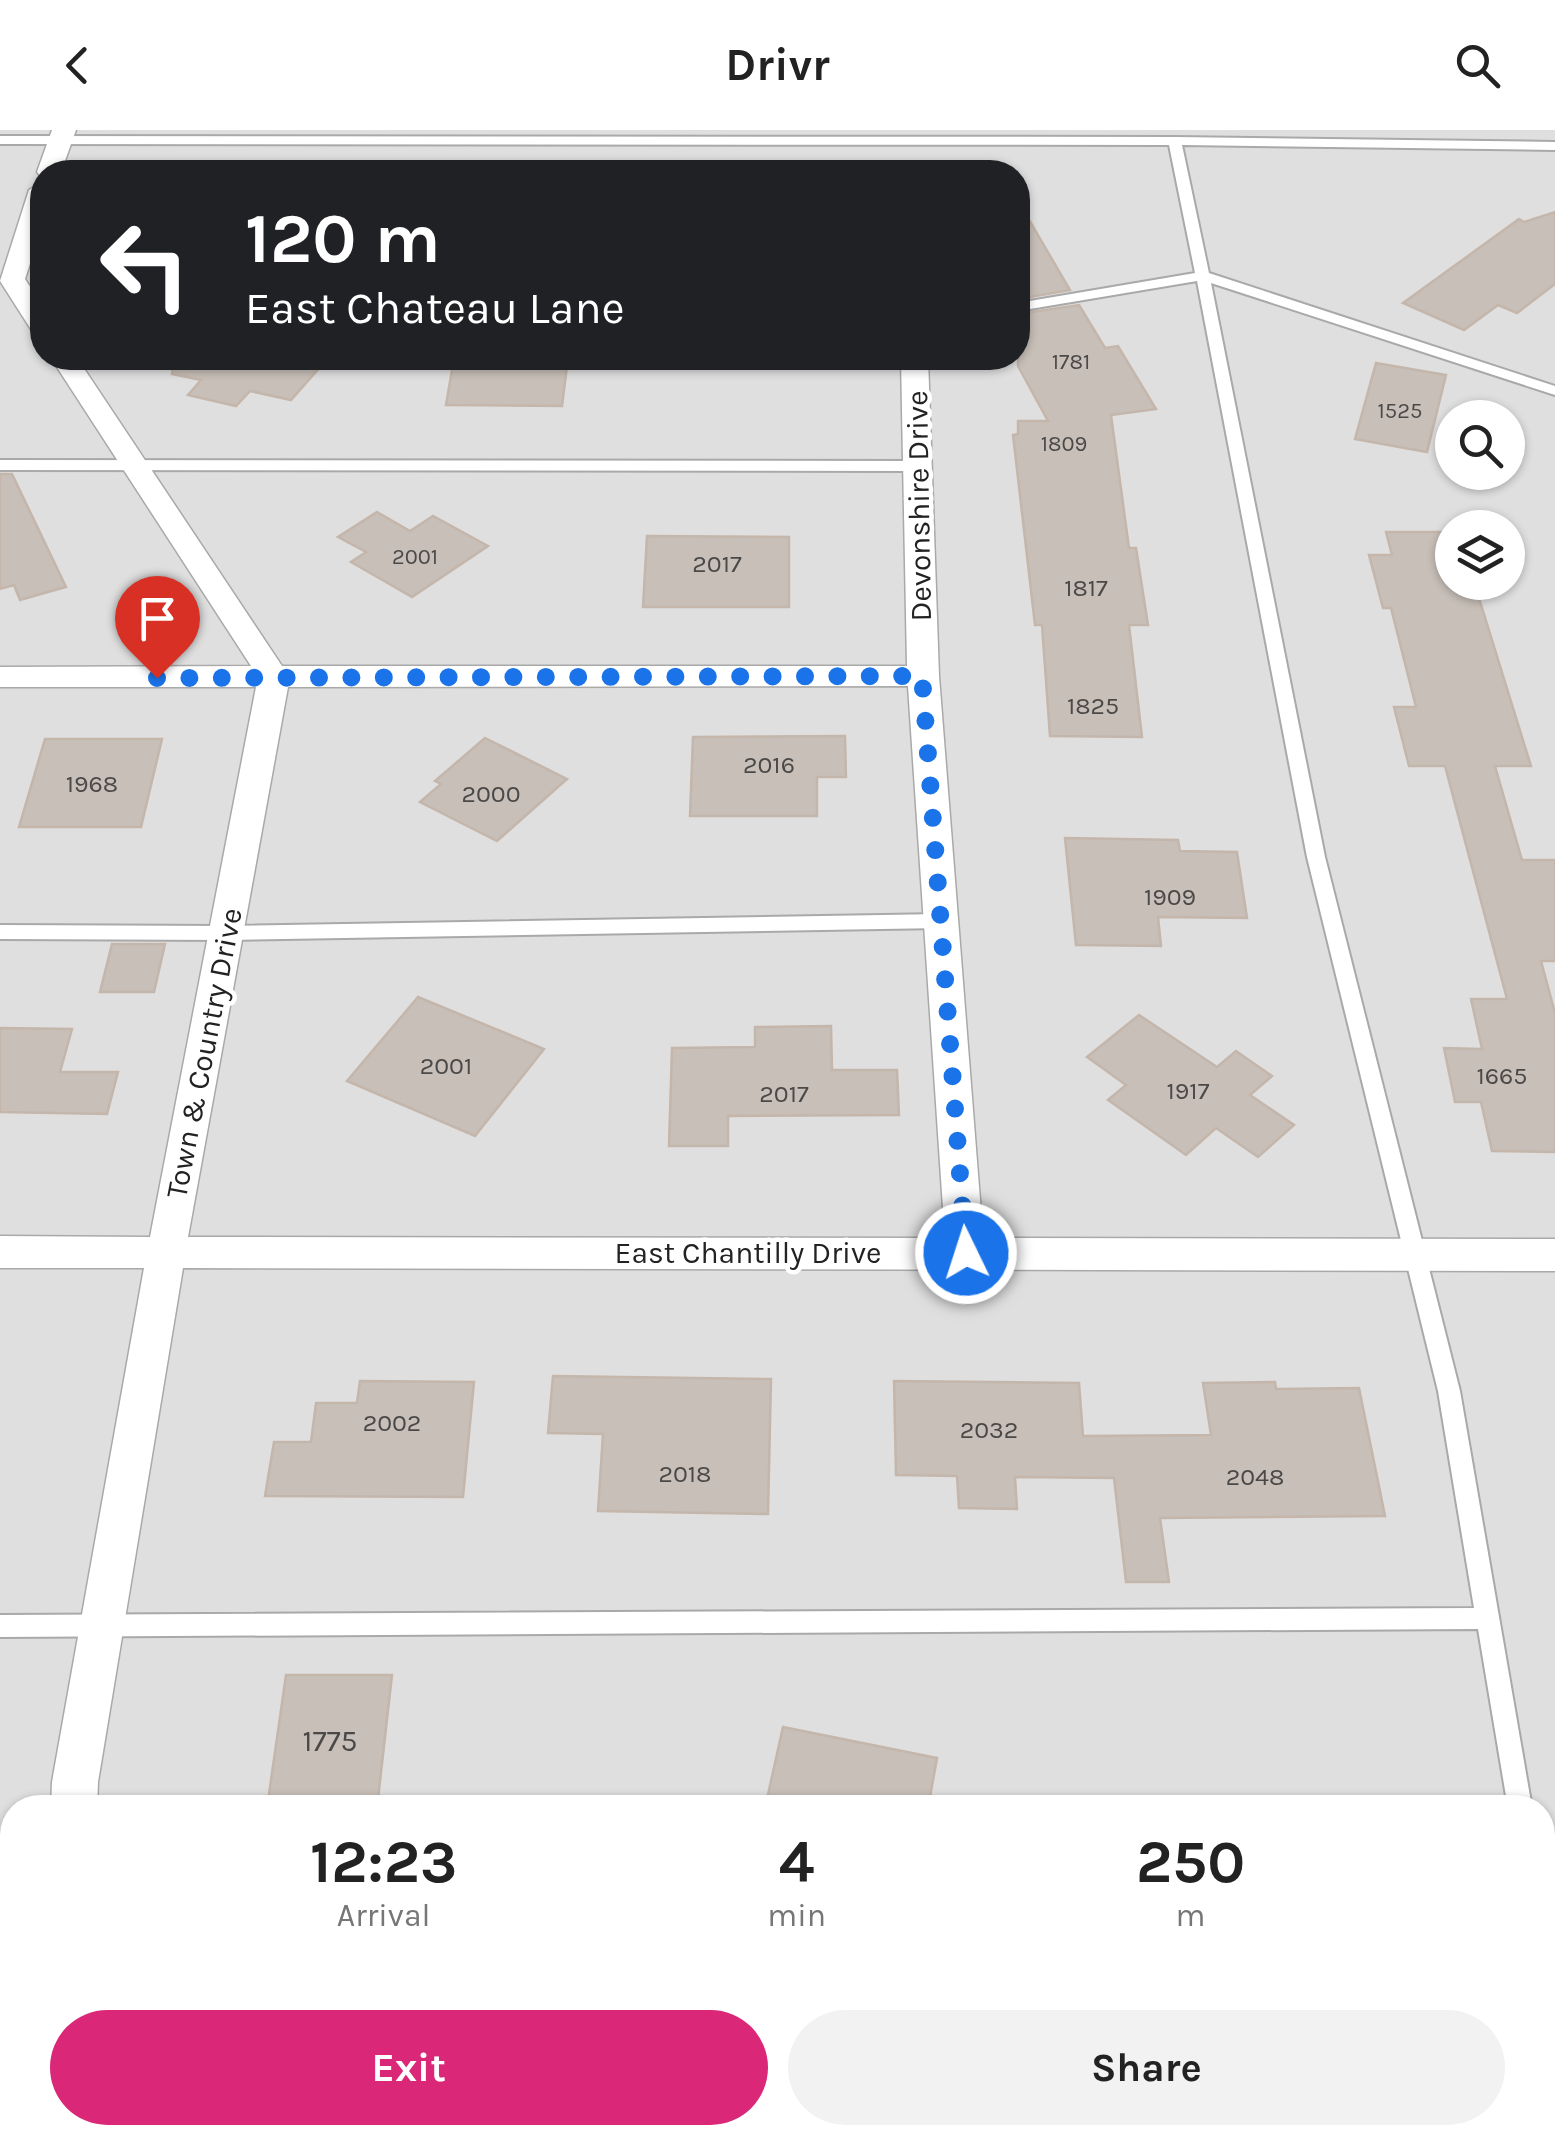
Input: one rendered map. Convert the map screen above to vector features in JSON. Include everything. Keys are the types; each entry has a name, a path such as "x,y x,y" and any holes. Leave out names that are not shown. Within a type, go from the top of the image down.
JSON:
{"street":[{"path":"53,160 62,135"},
{"path":"30,220 6,279 30,310"},
{"path":"72,370 274,678"},
{"name":"Devonshire Drive","path":"915,370 922,676 966,1253"},
{"path":"0,677 922,676"},
{"name":"Town & Country Drive","path":"74,1795 166,1252 274,678"},
{"name":"East Chantilly Drive","path":"0,1252 1555,1255"}],"lane":[{"path":"0,140 62,135 1176,140 1555,146"},
{"path":"1176,140 1316,856 1449,1391 1518,1795"},
{"path":"1030,305 1203,276 1555,391"},
{"path":"0,464 918,466"},
{"path":"0,932 227,933 942,921"},
{"path":"0,1626 1488,1618"}],"shaded area":[{"path":"0,130 1555,130 1555,1795 0,1795"}],"building":[{"path":"1555,212 1555,284 1517,313 1498,305 1464,330 1403,303 1519,219 1524,222"},
{"path":"1030,222 1070,290 1030,297"},
{"path":"1079,305 1105,348 1118,346 1156,409 1111,415 1129,548 1136,548 1148,625 1129,625 1142,737 1050,736 1042,625 1035,625 1013,435 1018,434 1018,421 1048,421 1020,370 1030,370 1030,312"},
{"path":"1376,363 1446,375 1440,400 1435,400 1427,452 1355,439"},
{"path":"172,370 317,370 291,400 250,391 236,406 188,395 201,380 172,374"},
{"path":"452,370 566,370 562,406 446,405"},
{"path":"0,474 12,474 66,587 20,600 14,585 0,589"},
{"path":"377,512 410,531 433,516 488,546 412,597 351,562 366,552 338,537"},
{"path":"1386,532 1435,532 1435,600 1480,600 1531,766 1495,766 1522,860 1555,860 1555,961 1541,961 1555,1013 1555,1152 1492,1151 1481,1102 1455,1102 1444,1048 1482,1049 1471,999 1507,999 1445,766 1409,766 1394,707 1416,707 1391,608 1383,608 1369,555 1392,555"},
{"path":"647,536 789,537 789,607 643,607"},
{"path":"845,736 846,777 817,777 817,816 690,816 693,737"},
{"path":"485,738 567,779 497,841 420,802 441,784 435,781"},
{"path":"45,739 162,739 141,827 19,827"},
{"path":"1065,838 1178,840 1180,851 1237,852 1247,918 1158,917 1161,946 1076,945"},
{"path":"112,944 165,944 154,992 100,992"},
{"path":"418,997 544,1049 475,1136 347,1081"},
{"path":"1139,1015 1217,1067 1236,1051 1272,1076 1250,1095 1294,1125 1258,1157 1216,1128 1186,1155 1108,1100 1126,1085 1087,1057"},
{"path":"831,1026 832,1070 897,1070 899,1115 728,1116 728,1146 669,1146 672,1048 755,1047 755,1027"},
{"path":"0,1028 72,1029 60,1072 118,1072 107,1114 0,1112"},
{"path":"553,1376 771,1379 768,1514 598,1511 603,1434 548,1433"},
{"path":"360,1381 474,1382 463,1497 265,1496 274,1442 311,1442 316,1403 357,1403"},
{"path":"894,1381 1079,1383 1083,1436 1211,1435 1203,1383 1275,1382 1276,1389 1359,1388 1385,1516 1160,1518 1169,1582 1126,1582 1114,1478 1015,1477 1017,1509 959,1508 957,1476 896,1475"},
{"path":"286,1675 392,1675 378,1795 269,1795"},
{"path":"783,1727 937,1758 930,1795 768,1795"}],"route":[{"path":"157,678 922,676 966,1253"}]}
